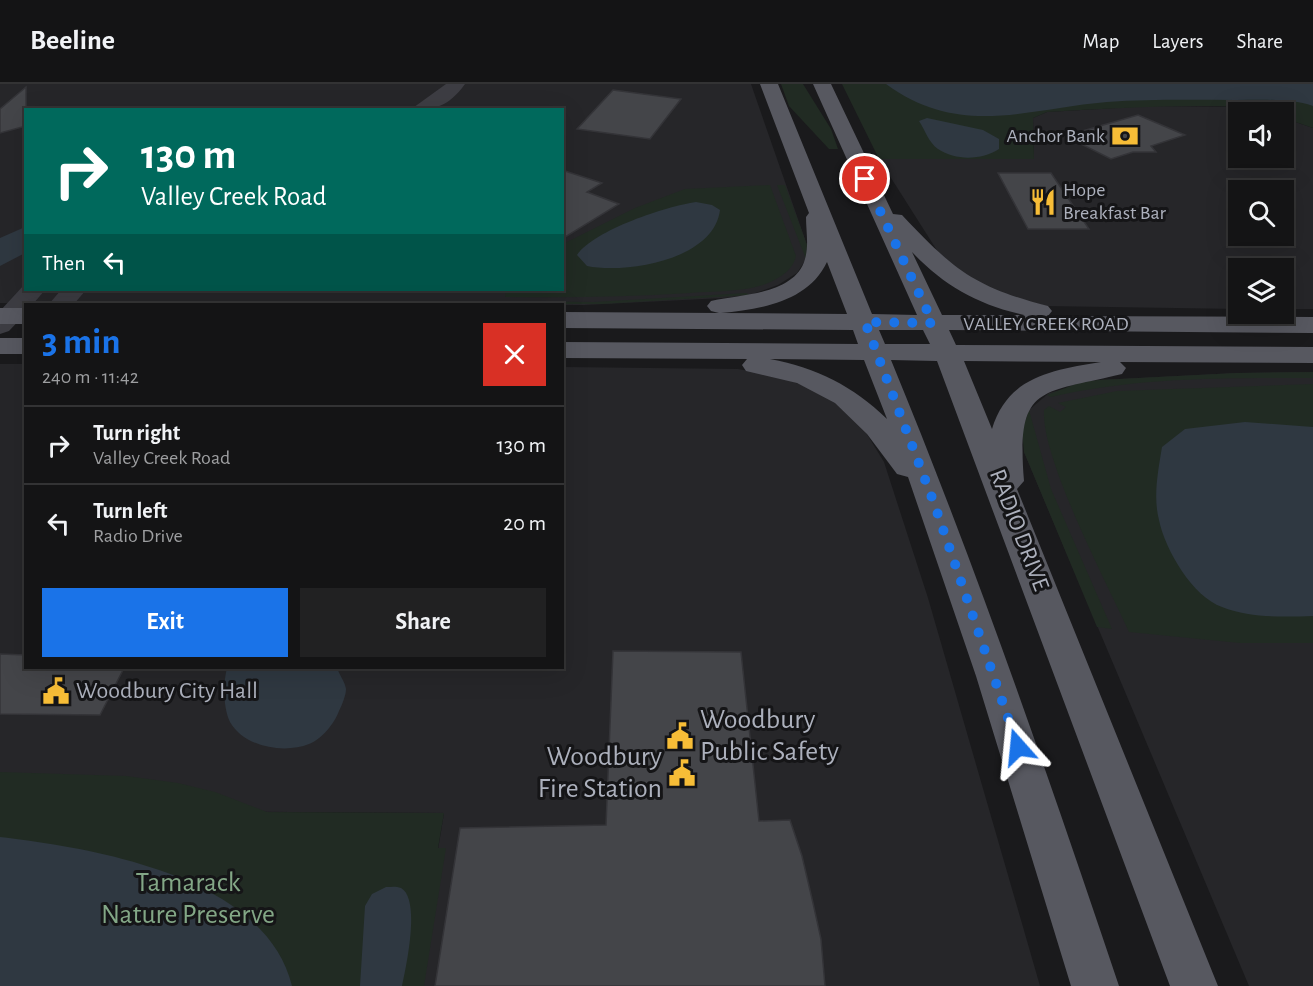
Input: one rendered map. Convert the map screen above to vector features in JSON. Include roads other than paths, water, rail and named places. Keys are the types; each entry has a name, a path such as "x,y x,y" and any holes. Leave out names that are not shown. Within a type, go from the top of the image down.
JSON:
{"main road":[{"path":"769,84 865,322 934,503 995,676 1095,986"},
{"name":"RADIO DRIVE","path":"822,84 946,352 1008,502 1194,986"},
{"path":"564,320 724,305 763,298 782,291 804,277 816,262 816,199"},
{"path":"874,199 943,271 983,296 1041,311 1167,325"},
{"name":"VALLEY CREEK ROAD","path":"564,320 1313,325"},
{"path":"0,346 24,346"},
{"path":"564,350 756,365 785,370 817,381 851,401 870,417 934,503"},
{"name":"VALLEY CREEK ROAD","path":"564,350 1313,355"},
{"path":"1008,502 1007,429 1013,412 1029,393 1046,383 1073,375 1203,354"}],"street":[{"path":"423,108 440,99 456,84"},
{"path":"9,319 32,291"},
{"path":"62,303 73,291"}],"place":[{"name":"Anchor Bank","path":"1125,136"},
{"name":"Hope Breakfast Bar","path":"1043,202"},
{"name":"Woodbury City Hall","path":"56,691"},
{"name":"Woodbury Public Safety","path":"680,736"},
{"name":"Woodbury Fire Station","path":"682,773"}],"park label":[{"name":"Tamarack Nature Preserve","path":"188,899"}]}
